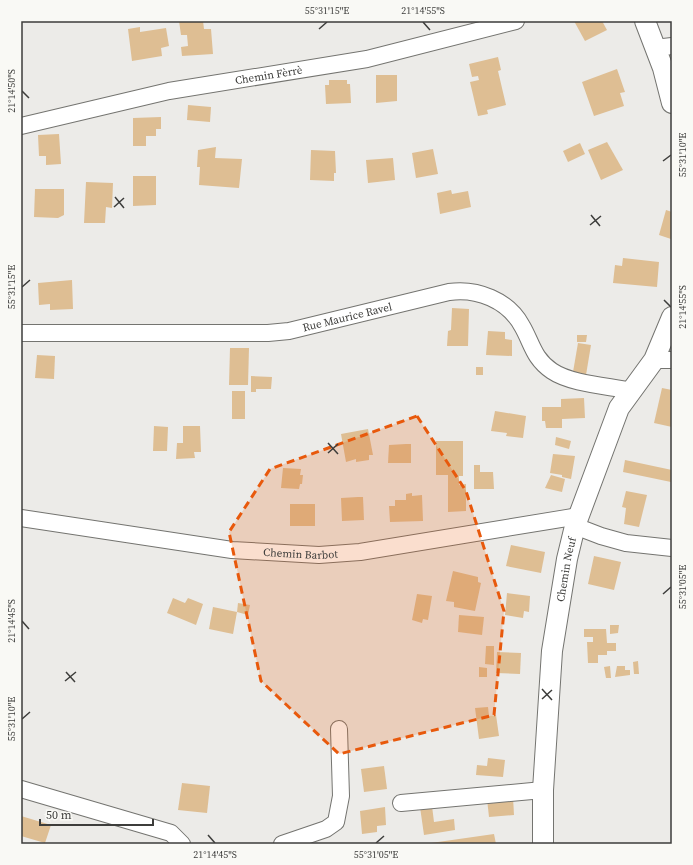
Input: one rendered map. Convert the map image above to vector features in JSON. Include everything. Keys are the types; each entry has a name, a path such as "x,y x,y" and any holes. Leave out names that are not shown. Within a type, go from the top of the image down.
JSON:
{"main road":[{"path":"645,21 664,47 663,68 672,103"},
{"name":"Chemin Neuf","path":"543,844 543,790 552,651 567,559 577,521 619,408 632,391 663,360 672,317"}],"street":[{"name":"Chemin Fèrrè","path":"21,126 169,91 368,59 516,21"},
{"name":"Rue Maurice Ravel","path":"21,333 289,331 462,290 494,298 510,310 522,325 530,347 552,371 568,378 632,391"},
{"name":"Chemin Barbot","path":"21,518 232,550 319,555 360,552 577,521"},
{"path":"577,521 601,536 626,543 672,548"},
{"path":"282,844 326,828 336,822 340,796 339,729"},
{"path":"21,789 172,833 182,844"},
{"path":"401,803 543,790"}],"highlighted area":[{"path":"417,416 466,491 504,611 494,715 339,754 261,681 229,532 270,469"}],"building":[{"path":"179,21 203,21 204,29 211,29 213,54 182,56 181,47 188,46 187,35 181,35"},
{"path":"574,21 602,21 607,30 585,41"},
{"path":"140,27 140,32 166,28 169,46 161,48 162,56 132,61 128,29"},
{"path":"498,57 501,70 498,71 506,105 487,110 488,114 478,116 470,82 479,80 478,76 472,77 469,64"},
{"path":"617,69 625,92 620,93 624,106 594,116 582,82"},
{"path":"376,75 397,75 397,101 376,103"},
{"path":"329,80 347,80 347,84 350,84 351,103 326,104 325,85 329,85"},
{"path":"188,105 211,107 210,122 187,120"},
{"path":"161,117 161,129 156,129 156,136 146,136 146,146 133,146 133,118"},
{"path":"59,134 61,164 46,165 46,156 39,156 38,135"},
{"path":"607,142 623,170 601,180 588,150"},
{"path":"580,143 585,154 568,162 563,151"},
{"path":"216,147 215,158 242,159 239,188 199,185 200,167 197,167 198,150"},
{"path":"433,149 438,174 416,178 412,153"},
{"path":"311,150 335,151 336,173 334,173 334,181 310,180"},
{"path":"393,158 395,180 368,183 366,160"},
{"path":"133,176 156,176 156,205 133,206"},
{"path":"86,182 113,183 112,208 106,207 105,223 84,223"},
{"path":"35,189 64,189 64,215 58,218 34,217"},
{"path":"451,190 452,194 468,191 471,207 440,214 437,193"},
{"path":"666,210 672,212 671,239 659,235"},
{"path":"623,258 659,262 657,287 613,283 615,265 622,266"},
{"path":"72,280 73,309 50,310 50,304 39,305 38,283"},
{"path":"452,308 469,309 468,346 447,346 448,331 451,330"},
{"path":"488,331 505,332 505,339 512,340 512,356 486,355"},
{"path":"577,335 587,335 586,342 577,342"},
{"path":"578,343 591,345 586,375 573,372"},
{"path":"230,348 249,348 248,385 229,385"},
{"path":"37,355 55,356 54,379 35,378"},
{"path":"476,367 483,367 483,375 476,375"},
{"path":"251,376 272,377 271,389 256,389 256,392 251,392"},
{"path":"662,388 672,390 672,427 654,423"},
{"path":"232,391 245,391 245,419 232,419"},
{"path":"584,398 585,418 562,419 562,428 546,428 545,421 542,421 542,407 561,407 561,399"},
{"path":"495,411 526,416 523,438 506,436 507,433 491,431"},
{"path":"154,426 168,427 167,451 153,451"},
{"path":"183,426 200,426 201,452 194,452 195,458 176,459 177,443 183,443"},
{"path":"368,429 373,455 369,455 369,460 356,462 356,459 346,462 341,434"},
{"path":"556,437 571,441 569,449 555,445"},
{"path":"436,441 463,441 463,476 459,476 459,485 466,484 466,511 448,512 448,475 436,475"},
{"path":"411,444 411,463 388,463 389,445"},
{"path":"553,454 575,456 571,479 562,477 562,475 550,473"},
{"path":"625,460 672,470 671,482 623,472"},
{"path":"474,465 480,465 480,472 493,472 494,489 474,489"},
{"path":"283,468 301,469 300,475 303,475 302,484 300,484 299,489 281,488"},
{"path":"551,475 565,479 562,492 545,488"},
{"path":"626,491 647,495 639,527 624,524 626,508 622,507"},
{"path":"412,493 412,496 422,495 423,521 390,522 389,506 395,506 395,500 406,500 406,494"},
{"path":"363,497 364,520 342,521 341,498"},
{"path":"290,504 315,504 315,526 290,526"},
{"path":"511,545 545,552 541,573 506,566"},
{"path":"594,556 621,562 614,590 588,584"},
{"path":"453,571 478,577 478,582 481,583 475,611 454,607 454,602 446,601"},
{"path":"507,593 530,596 529,612 524,611 523,618 505,615"},
{"path":"417,594 432,596 428,620 423,619 422,623 412,620"},
{"path":"173,598 185,603 188,598 203,604 196,625 167,613"},
{"path":"238,603 250,605 248,615 237,612"},
{"path":"213,607 237,612 233,634 209,629"},
{"path":"459,615 484,617 482,635 458,632"},
{"path":"610,625 619,625 618,633 610,634"},
{"path":"584,629 606,629 607,643 616,643 616,651 607,651 607,655 598,655 598,663 588,663 587,642 593,642 593,637 584,637"},
{"path":"486,646 494,646 494,665 485,664"},
{"path":"497,652 521,653 520,674 496,673"},
{"path":"638,661 639,674 634,674 633,662"},
{"path":"610,666 611,678 606,678 604,667"},
{"path":"617,666 625,666 625,670 630,670 630,675 615,677"},
{"path":"479,667 487,668 487,677 479,677"},
{"path":"488,707 489,716 496,715 499,736 479,739 475,708"},
{"path":"488,758 505,760 503,777 476,775 477,765 487,766"},
{"path":"384,766 387,789 364,792 361,769"},
{"path":"182,783 210,786 207,813 178,810"},
{"path":"513,797 514,815 489,817 487,799"},
{"path":"432,806 434,822 454,819 455,830 424,835 420,807"},
{"path":"385,807 386,825 377,826 377,832 362,834 360,811"},
{"path":"21,816 51,825 45,843 21,836"},
{"path":"494,834 496,844 431,844 431,843"}]}
